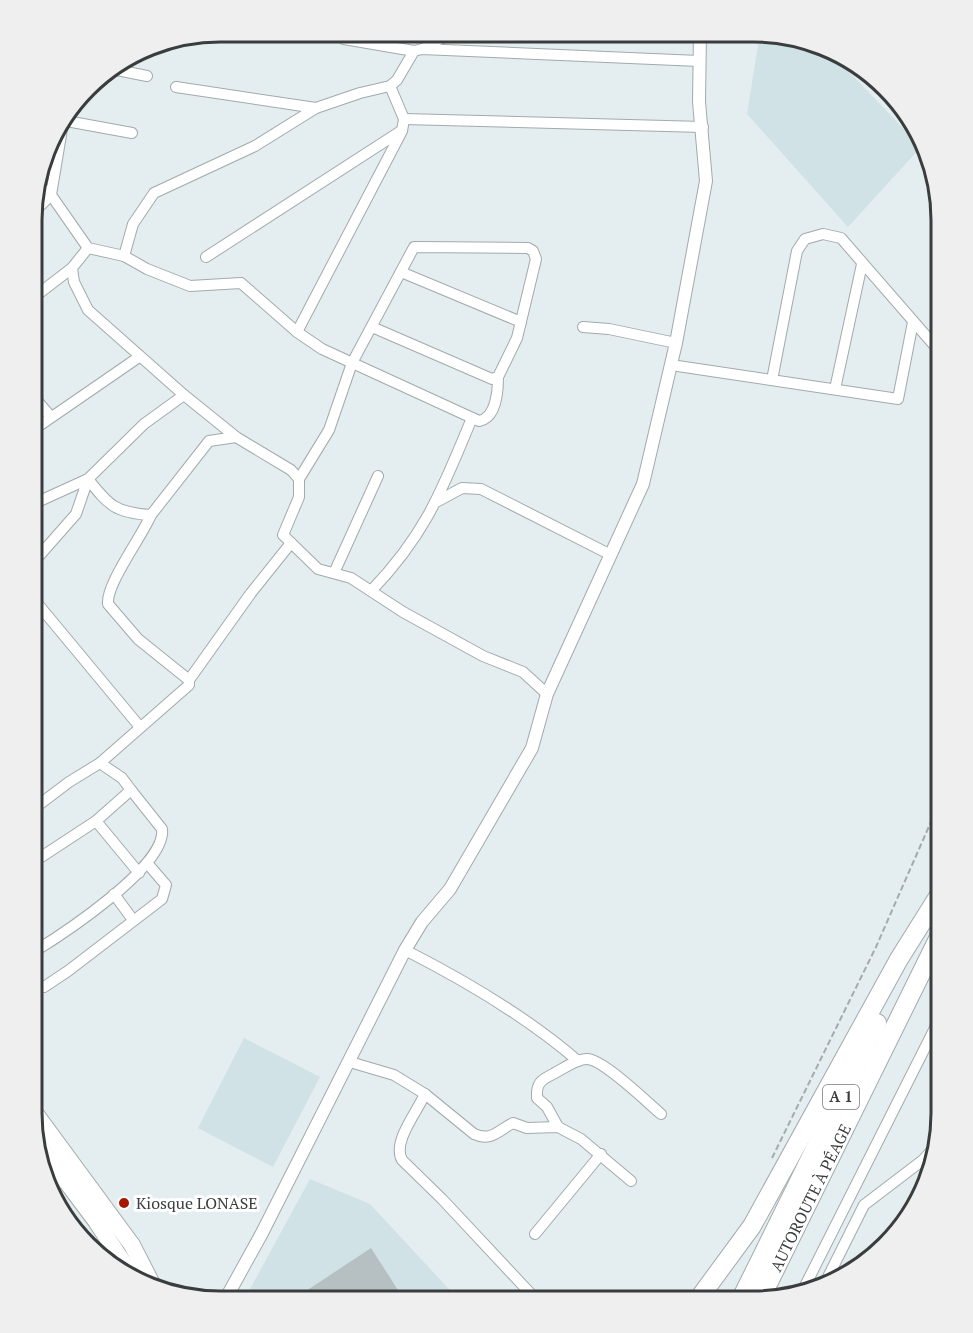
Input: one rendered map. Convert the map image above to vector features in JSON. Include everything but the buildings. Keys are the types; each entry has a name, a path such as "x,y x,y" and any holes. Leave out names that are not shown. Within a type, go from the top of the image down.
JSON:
{"highway":[{"path":"696,1291 752,1226 899,958 931,908"},
{"name":"A 1","path":"745,1291 931,912"},
{"name":"AUTOROUTE À PÉAGE","path":"763,1291 931,954"},
{"path":"778,1289 931,956"}],"main road":[{"path":"43,1124 132,1245 148,1276"},
{"path":"47,1156 124,1263"}],"street":[{"path":"379,42 418,50 699,61"},
{"path":"124,256 134,224 154,193 255,146 315,108 390,86 397,80 418,50 433,42"},
{"path":"230,1291 350,1062 405,950 422,922 450,889 532,748 547,694 643,484 676,343 706,181 699,102 700,42"},
{"path":"123,71 147,76"},
{"path":"297,332 402,130 404,119 390,86"},
{"path":"176,87 315,108"},
{"path":"404,119 703,127"},
{"path":"72,121 132,133"},
{"path":"206,258 402,130"},
{"path":"44,202 51,195 59,146"},
{"path":"45,190 51,195 88,248 124,256 147,269 190,286 241,283 297,332 322,349 352,363 472,418 484,420 489,415 496,399 498,376 517,338 536,259 533,251 528,248 414,247 352,363 329,430 299,479 299,497 283,535 318,569 351,578 403,612 483,656 523,672 547,694"},
{"path":"772,380 797,250 804,239 823,234 841,238 931,342"},
{"path":"42,291 72,268 88,248"},
{"path":"835,389 862,264"},
{"path":"72,268 74,282 88,310 183,395 236,436 291,470 299,479"},
{"path":"401,272 521,322"},
{"path":"671,365 898,399 913,322"},
{"path":"372,327 492,379 498,376"},
{"path":"583,327 609,328 676,343"},
{"path":"42,424 140,357"},
{"path":"42,500 88,478 144,424 183,395"},
{"path":"42,406 51,417"},
{"path":"371,591 416,539 438,502 472,418"},
{"path":"189,680 138,639 108,604 107,597 112,584 144,533 151,515 209,441 236,436"},
{"path":"334,573 378,476"},
{"path":"88,478 102,497 125,514 151,515"},
{"path":"42,554 76,514 88,478"},
{"path":"438,502 462,488 481,489 610,555"},
{"path":"42,802 69,782 100,764 184,690 251,593 291,543"},
{"path":"42,612 140,727"},
{"path":"42,946 114,894 139,873 159,849 162,829 122,778 100,764"},
{"path":"42,856 96,821 131,790"},
{"path":"96,821 139,873"},
{"path":"42,987 69,971 162,899 166,893 166,885 147,863"},
{"path":"114,894 133,920"},
{"path":"405,950 443,969 545,1032 578,1061"},
{"path":"807,1283 931,1036"},
{"path":"558,1127 547,1107 537,1098 537,1088 541,1080 578,1061 589,1059 602,1065 661,1114"},
{"path":"350,1062 394,1075 425,1094 483,1138 491,1137 513,1123 527,1128 558,1127 581,1139 631,1180"},
{"path":"425,1094 401,1141 398,1153 402,1160 528,1291"},
{"path":"535,1234 601,1154"},
{"path":"832,1273 864,1205 926,1157"}],"path":[{"path":"768,1167 876,947 931,822"}],"shaded area":[{"path":"758,42 799,48 832,60 846,68 909,135 917,151 848,227 747,114"},
{"path":"244,1038 320,1077 273,1167 198,1128"},
{"path":"310,1179 370,1204 451,1291 249,1291"}],"place":[{"name":"Kiosque LONASE","path":"124,1203"}]}
